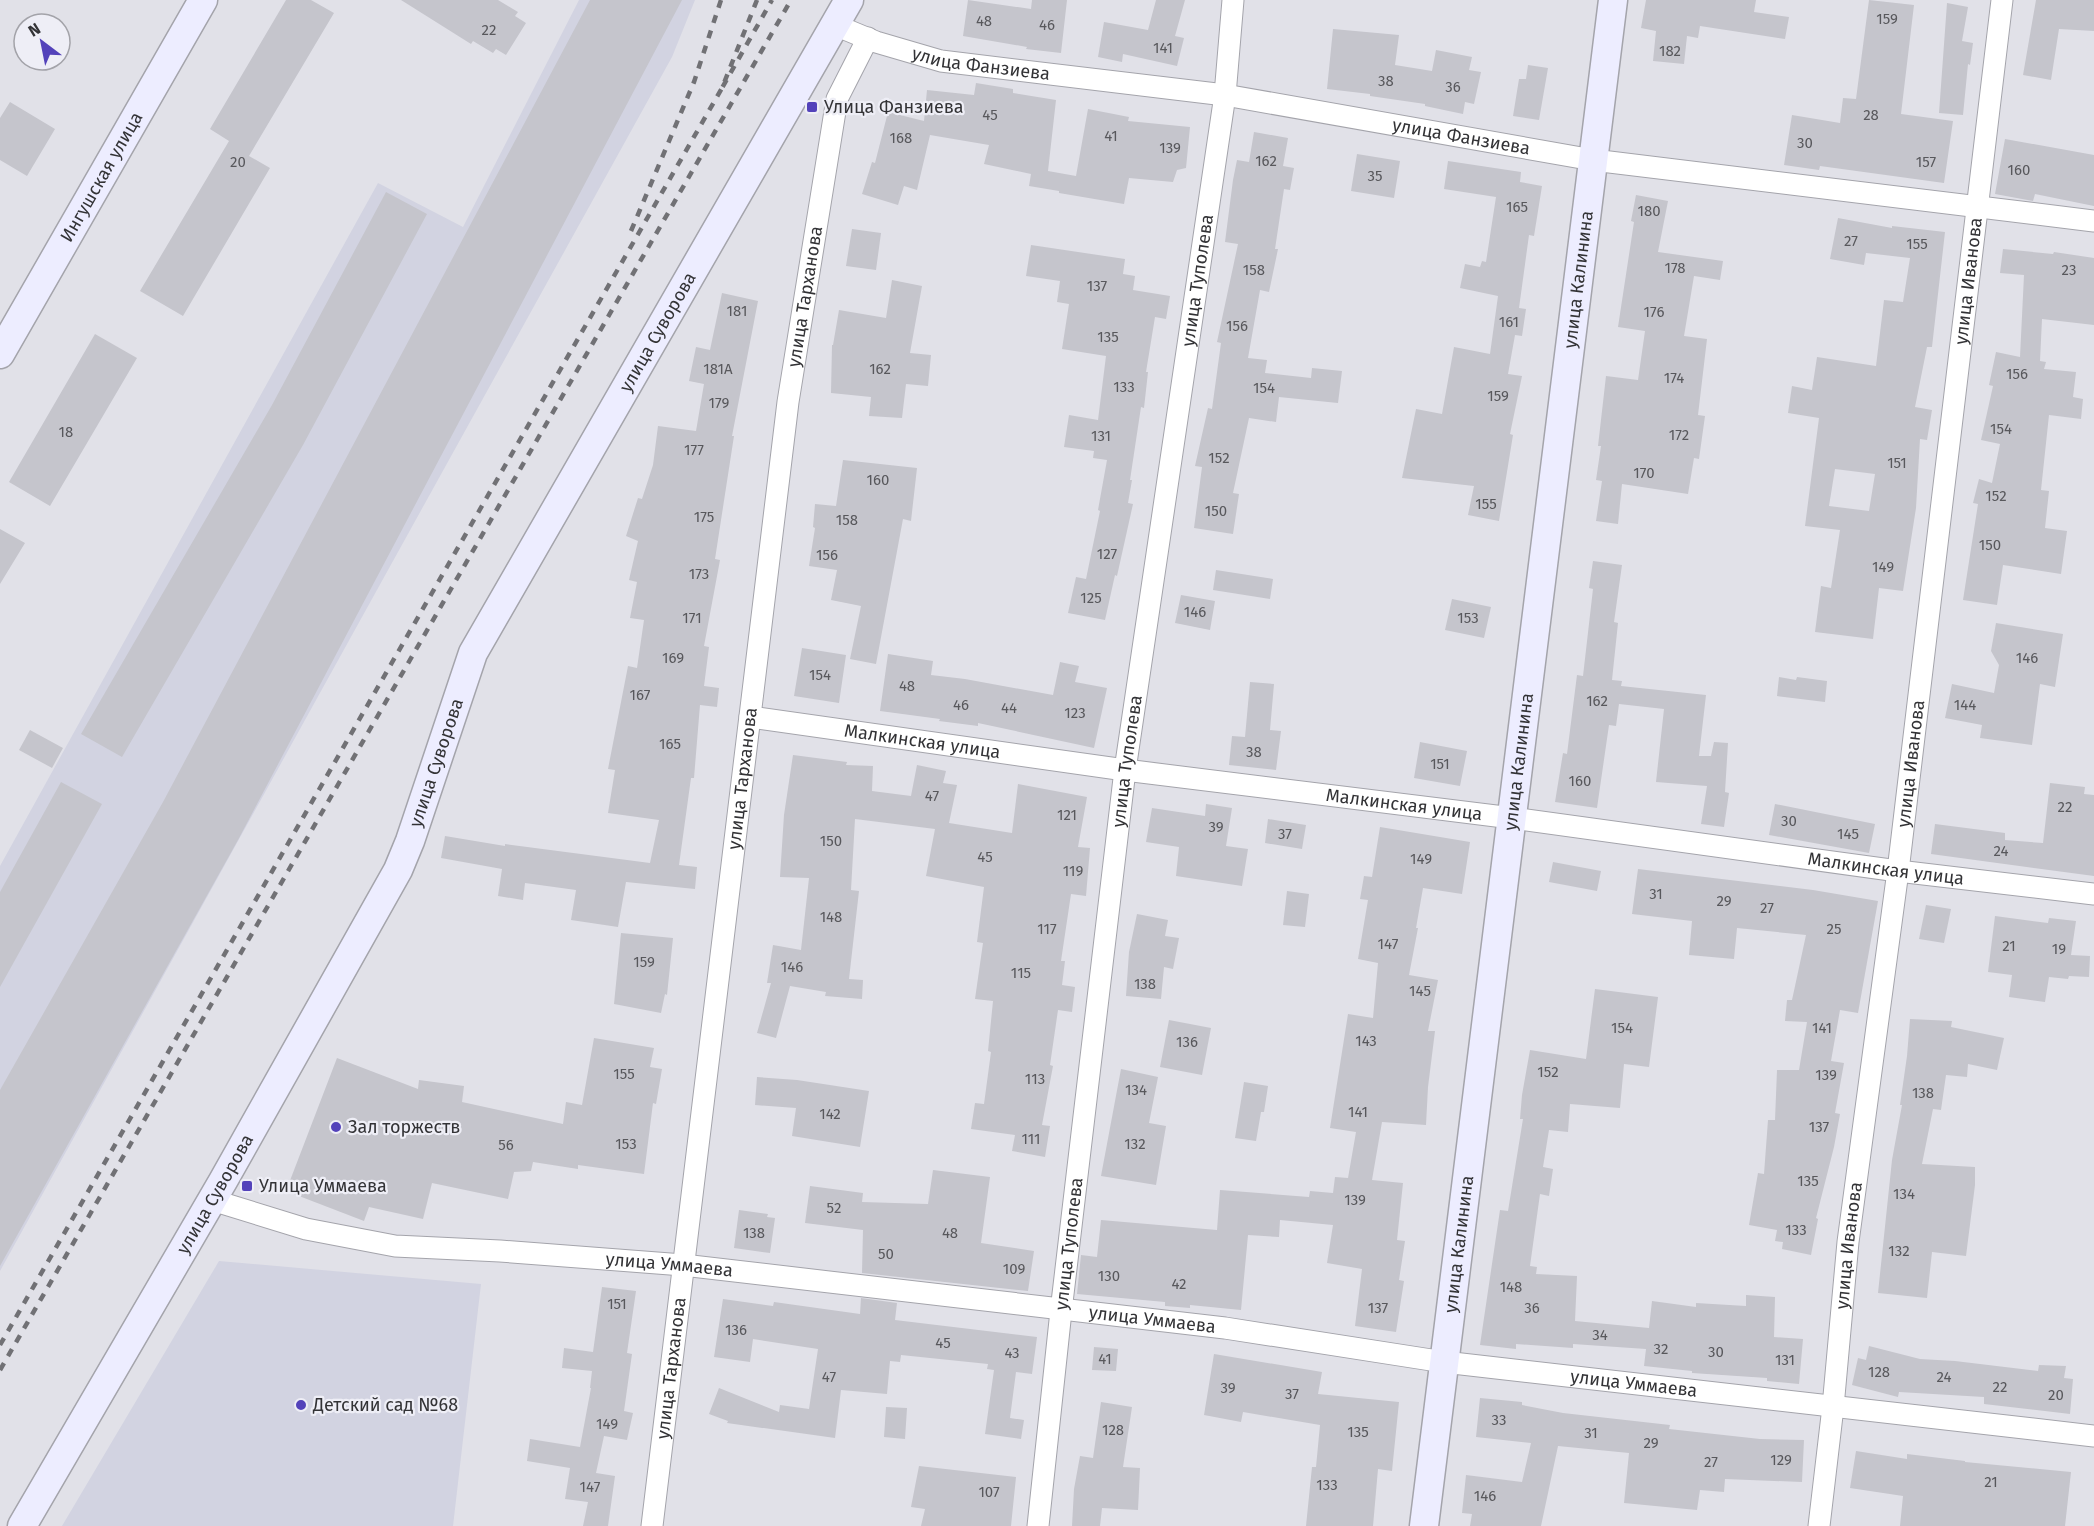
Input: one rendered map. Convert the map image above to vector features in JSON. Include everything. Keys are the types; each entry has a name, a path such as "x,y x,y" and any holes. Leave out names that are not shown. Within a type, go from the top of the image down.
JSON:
{"street":[{"name":"Ингушская улица","path":"0,354 203,0"},
{"name":"улица Суворова","path":"22,1526 212,1200 398,870 410,842 473,653 849,0"},
{"name":"улица Туполева","path":"1038,1526 1125,770 1225,95 1233,0"},
{"name":"улица Калинина","path":"1424,1526 1613,0"},
{"name":"улица Иванова","path":"1819,1526 1833,1407 1848,1242 1898,871 2002,0"},
{"name":"улица Фанзиева","path":"835,25 941,61 1225,95 1593,160 2094,221"},
{"name":"улица Тарханова","path":"652,1526 788,402 837,99 868,38"},
{"name":"Малкинская улица","path":"750,717 1125,770 1512,818 1898,871 2094,894"},
{"name":"улица Уммаева","path":"212,1200 306,1229 395,1246 500,1251 683,1265 1061,1311 1225,1328 1444,1362 2094,1436"}],"shaded area":[{"path":"579,0 695,0 672,57 0,1271 0,866 378,183 463,227"},
{"name":"Детский сад №68","path":"219,1261 481,1284 453,1526 62,1526"}],"building":[{"path":"286,0 311,0 334,13 249,156 270,168 183,316 140,291 229,141 210,129"},
{"path":"401,0 498,0 518,12 515,16 526,23 506,55 496,49 493,53 473,41 471,44"},
{"path":"590,0 682,0 238,840 0,1266 0,1090 163,802"},
{"path":"968,0 1031,9 1032,0 1067,0 1061,53 1026,49 1027,47 963,36"},
{"path":"1156,0 1185,0 1175,36 1184,38 1177,66 1123,54 1122,62 1098,57 1104,22 1148,30"},
{"path":"1646,0 1756,0 1754,12 1789,17 1785,39 1700,26 1698,38 1687,36 1684,64 1653,61 1656,31 1641,28"},
{"path":"1869,0 1914,5 1901,114 1953,121 1944,183 1820,166 1819,170 1784,165 1792,115 1840,123 1843,98 1856,99"},
{"path":"2036,0 2094,0 2094,31 2059,29 2051,80 2023,75"},
{"path":"1947,3 1968,7 1962,41 1973,43 1970,65 1968,64 1963,115 1939,113"},
{"path":"1333,29 1399,35 1395,65 1432,71 1436,50 1472,57 1469,70 1481,72 1474,104 1465,102 1463,114 1425,106 1425,104 1327,89"},
{"path":"1528,65 1548,68 1539,120 1513,116 1519,79 1526,79"},
{"path":"976,83 1013,89 1013,93 1056,100 1048,171 1076,176 1088,109 1129,117 1128,121 1190,127 1186,168 1177,170 1173,182 1129,178 1124,204 1029,186 1031,174 984,164 989,145 930,135 917,190 904,186 898,205 862,194 872,162 875,163 888,112 924,121 927,90 974,95"},
{"path":"10,102 55,129 27,176 0,160 0,118"},
{"path":"1254,132 1288,138 1283,166 1294,168 1290,190 1284,189 1275,249 1278,249 1269,292 1260,290 1248,358 1267,360 1265,373 1311,378 1312,368 1342,371 1338,403 1279,397 1276,422 1249,418 1233,493 1239,494 1233,534 1194,528 1202,467 1195,466 1208,408 1212,409 1221,343 1217,342 1238,244 1225,242 1233,180 1237,160 1249,162"},
{"path":"2005,139 2094,155 2094,206 2035,194 2033,201 1995,194"},
{"path":"1357,154 1400,161 1394,198 1351,191"},
{"path":"1448,161 1521,172 1520,182 1542,186 1534,236 1529,235 1519,308 1526,309 1522,336 1515,335 1508,374 1522,376 1510,434 1513,435 1499,521 1468,515 1474,486 1402,478 1416,409 1442,414 1454,347 1490,354 1498,296 1460,288 1465,264 1480,267 1482,261 1486,262 1496,197 1444,189"},
{"path":"386,192 427,214 303,445 122,757 81,734 272,405"},
{"path":"1636,195 1668,201 1658,252 1723,261 1720,280 1694,276 1684,336 1707,339 1698,415 1705,416 1699,459 1694,458 1688,494 1622,484 1618,524 1596,521 1602,481 1596,480 1606,376 1638,380 1645,331 1618,327"},
{"path":"1838,218 1892,228 1892,226 1945,232 1932,347 1927,347 1915,407 1932,410 1927,440 1920,439 1916,508 1903,591 1879,588 1873,639 1815,632 1821,586 1831,588 1840,530 1805,526 1819,418 1788,413 1792,386 1812,390 1817,357 1876,366 1884,300 1903,302 1910,258 1866,253 1864,265 1830,259","holes":["1835,469 1875,474 1869,511 1829,506"]},
{"path":"852,229 881,233 876,270 846,266"},
{"path":"1031,245 1125,259 1123,274 1135,276 1133,290 1170,296 1166,319 1155,317 1146,372 1148,372 1144,408 1141,407 1130,480 1132,480 1128,503 1133,504 1105,620 1068,613 1076,577 1086,579 1100,511 1098,510 1107,460 1093,458 1094,451 1064,447 1069,415 1098,420 1106,356 1062,349 1069,304 1057,302 1060,281 1026,276"},
{"path":"2003,249 2053,254 2054,252 2094,258 2094,325 2042,319 2040,361 2046,362 2044,369 2076,372 2073,397 2083,399 2081,419 2049,415 2041,490 2049,491 2045,528 2067,531 2061,574 2003,565 1997,605 1963,600 1978,504 1973,503 1979,479 1992,483 2000,444 1981,440 1993,386 1989,385 1996,352 2020,357 2024,275 2000,273"},
{"path":"892,280 922,286 910,353 931,355 928,386 906,384 902,418 869,416 871,397 831,393 832,345 839,310 886,318"},
{"path":"722,293 758,301 732,436 734,436 715,559 720,560 704,646 709,647 704,686 719,688 717,707 700,705 694,778 691,778 679,865 697,867 695,889 626,882 618,927 571,920 576,890 525,883 523,900 498,896 502,869 441,858 445,836 505,846 505,844 650,863 659,820 608,813 615,770 608,769 628,666 637,668 644,620 630,618 637,582 629,580 638,541 626,536 638,498 642,499 653,465 658,426 696,431 704,384 689,381 696,347 710,350"},
{"path":"95,334 137,358 50,506 9,482"},
{"path":"843,460 917,468 911,521 903,519 876,664 850,659 861,606 831,600 837,570 809,566 815,528 813,527 815,504 836,506"},
{"path":"0,529 25,543 0,584"},
{"path":"1593,561 1622,565 1614,622 1618,623 1612,680 1622,681 1621,686 1706,695 1699,756 1711,756 1714,742 1728,743 1725,792 1729,793 1724,827 1701,824 1707,786 1656,782 1664,709 1619,704 1616,726 1609,725 1597,808 1555,802 1563,753 1567,754 1577,675 1583,676 1593,589 1589,588"},
{"path":"1216,570 1273,579 1270,599 1213,590"},
{"path":"1181,595 1215,601 1210,630 1175,623"},
{"path":"1452,599 1491,607 1484,638 1445,630"},
{"path":"1996,623 2063,634 2055,687 2040,684 2032,745 1980,738 1982,725 1945,718 1952,684 1994,693 1999,665 1991,651"},
{"path":"802,648 846,655 839,703 794,696"},
{"path":"888,654 933,661 931,675 1053,695 1060,662 1079,666 1075,682 1107,688 1094,748 978,723 978,726 880,711"},
{"path":"1779,677 1827,681 1825,702 1777,696"},
{"path":"1250,682 1274,684 1270,730 1281,731 1276,770 1229,765 1232,736 1245,737"},
{"path":"30,730 63,748 52,768 19,750"},
{"path":"1420,742 1467,751 1460,786 1414,778"},
{"path":"793,755 847,762 846,765 873,766 872,791 911,796 917,765 946,771 943,783 957,785 949,823 1012,833 1018,784 1087,797 1078,847 1090,848 1086,896 1071,894 1061,961 1065,961 1062,985 1075,987 1072,1012 1058,1010 1050,1065 1053,1066 1042,1125 1050,1126 1045,1157 1012,1151 1015,1135 971,1129 975,1103 984,1104 991,1052 988,1051 993,1001 975,999 983,943 977,942 984,887 926,876 935,829 855,819 851,890 859,891 849,979 863,980 862,999 825,996 826,992 790,986 776,1038 757,1033 771,983 767,983 773,945 801,950 809,878 780,877 784,815"},
{"path":"61,782 102,804 0,987 0,892"},
{"path":"2050,783 2085,787 2084,794 2094,795 2094,876 1931,854 1935,824 2005,833 2005,840 2043,843"},
{"path":"1206,804 1232,808 1226,846 1248,849 1242,886 1176,876 1179,847 1146,842 1152,808 1205,816"},
{"path":"1775,804 1875,824 1869,853 1769,835"},
{"path":"1268,819 1306,825 1302,849 1265,843"},
{"path":"1380,827 1470,842 1462,894 1423,888 1416,928 1418,928 1409,975 1438,980 1428,1031 1435,1031 1426,1125 1382,1122 1372,1180 1403,1183 1397,1240 1405,1241 1399,1280 1404,1281 1396,1332 1355,1326 1362,1269 1327,1263 1333,1225 1280,1220 1279,1237 1248,1235 1241,1310 1190,1305 1190,1308 1165,1306 1165,1302 1077,1294 1081,1255 1097,1257 1101,1220 1217,1230 1220,1190 1309,1197 1310,1191 1333,1193 1335,1177 1348,1178 1356,1132 1330,1128 1348,1014 1373,1018 1378,963 1358,959 1368,900 1360,899 1364,876 1372,877"},
{"path":"1553,862 1601,871 1597,891 1549,882"},
{"path":"1638,869 1813,890 1878,901 1858,1013 1840,1010 1831,1061 1844,1063 1835,1113 1840,1114 1816,1218 1818,1219 1811,1255 1782,1249 1783,1242 1775,1241 1777,1230 1749,1225 1758,1173 1764,1174 1768,1120 1775,1120 1777,1070 1799,1070 1807,1022 1785,1021 1787,1000 1792,1000 1806,935 1737,928 1734,959 1689,955 1692,921 1632,914"},
{"path":"1287,891 1309,894 1305,927 1283,925"},
{"path":"1926,905 1951,909 1944,943 1919,939"},
{"path":"1137,914 1168,920 1165,936 1179,938 1173,969 1164,967 1161,999 1126,996 1129,952"},
{"path":"1995,916 2048,923 2049,918 2076,921 2071,955 2090,956 2089,977 2069,976 2068,979 2049,977 2045,1002 2009,997 2012,975 1988,972"},
{"path":"621,933 673,938 667,995 665,994 661,1013 614,1004"},
{"path":"1595,989 1658,997 1649,1067 1624,1064 1620,1108 1570,1104 1568,1132 1549,1130 1543,1167 1553,1169 1549,1196 1540,1194 1530,1266 1537,1267 1536,1274 1577,1276 1575,1321 1649,1328 1652,1301 1696,1307 1696,1303 1746,1306 1746,1295 1775,1297 1774,1337 1803,1339 1799,1384 1767,1381 1767,1378 1692,1373 1692,1371 1644,1366 1646,1349 1573,1344 1573,1348 1516,1344 1516,1349 1480,1345 1500,1210 1508,1211 1523,1119 1520,1119 1522,1095 1530,1050 1586,1059"},
{"path":"1910,1019 1952,1021 1951,1027 2004,1038 1997,1070 1968,1064 1967,1077 1946,1075 1941,1110 1933,1109 1922,1164 1975,1167 1975,1185 1966,1256 1932,1252 1927,1298 1878,1293 1892,1160 1902,1105 1900,1105"},
{"path":"1169,1020 1211,1028 1202,1075 1160,1067"},
{"path":"594,1038 654,1048 650,1067 662,1069 656,1104 653,1103 644,1174 578,1165 578,1169 533,1162 531,1171 514,1172 508,1199 432,1183 423,1219 369,1207 364,1221 286,1191 337,1058 418,1089 419,1080 464,1086 462,1102 563,1124 566,1102 582,1105"},
{"path":"1121,1069 1158,1077 1149,1123 1166,1126 1156,1185 1101,1176"},
{"path":"757,1077 797,1080 869,1091 860,1147 792,1136 796,1108 755,1105"},
{"path":"1244,1082 1268,1086 1256,1141 1235,1138"},
{"path":"933,1170 990,1177 981,1243 1034,1251 1028,1291 862,1273 863,1230 805,1223 810,1186 863,1193 862,1202 928,1204"},
{"path":"739,1210 768,1214 767,1217 775,1218 770,1253 734,1248"},
{"path":"602,1287 636,1291 627,1353 632,1354 624,1411 633,1413 627,1440 604,1436 596,1473 615,1476 608,1526 583,1526 588,1502 565,1499 570,1468 527,1461 530,1439 580,1447 592,1371 562,1368 564,1348 593,1352"},
{"path":"861,1298 897,1303 895,1320 1037,1337 1032,1374 1016,1372 1010,1418 1024,1420 1021,1439 985,1434 994,1370 987,1369 988,1364 901,1355 900,1362 890,1361 887,1394 841,1390 835,1438 727,1423 728,1421 709,1414 719,1388 779,1412 780,1405 809,1409 818,1349 753,1339 750,1362 714,1357 723,1299 773,1306 774,1302 860,1314"},
{"path":"1869,1346 1920,1359 2038,1371 2039,1365 2066,1366 2064,1378 2073,1379 2070,1414 1984,1404 1984,1397 1899,1392 1898,1397 1852,1385 1858,1358 1866,1360"},
{"path":"1094,1347 1118,1349 1116,1371 1092,1370"},
{"path":"1214,1354 1322,1372 1318,1394 1399,1402 1392,1471 1378,1469 1373,1526 1306,1526 1312,1467 1316,1467 1320,1425 1243,1412 1241,1422 1204,1415"},
{"path":"1480,1398 1522,1402 1522,1405 1563,1413 1670,1425 1669,1429 1760,1439 1804,1440 1802,1482 1725,1479 1724,1492 1700,1490 1697,1510 1624,1503 1629,1453 1558,1446 1541,1526 1470,1526 1472,1514 1462,1513 1466,1475 1522,1482 1531,1443 1476,1437"},
{"path":"1101,1402 1132,1407 1123,1467 1140,1468 1138,1510 1102,1508 1100,1526 1072,1526 1074,1489 1080,1456 1093,1458"},
{"path":"886,1407 907,1408 905,1439 884,1437"},
{"path":"1856,1451 1907,1459 1907,1454 2071,1472 2065,1526 1900,1526 1903,1496 1850,1488"},
{"path":"919,1466 1016,1477 1011,1526 921,1526 925,1509 911,1507"}],"railway":[{"path":"631,231 694,82 721,0"},
{"path":"757,0 722,88 772,0"},
{"path":"0,1370 791,0"},
{"path":"0,1345 722,88"}],"place":[{"name":"Улица Фанзиева","path":"812,107"},
{"name":"Зал торжеств","path":"336,1127"},
{"name":"Улица Уммаева","path":"247,1186"},
{"name":"Детский сад №68","path":"301,1405"}]}
